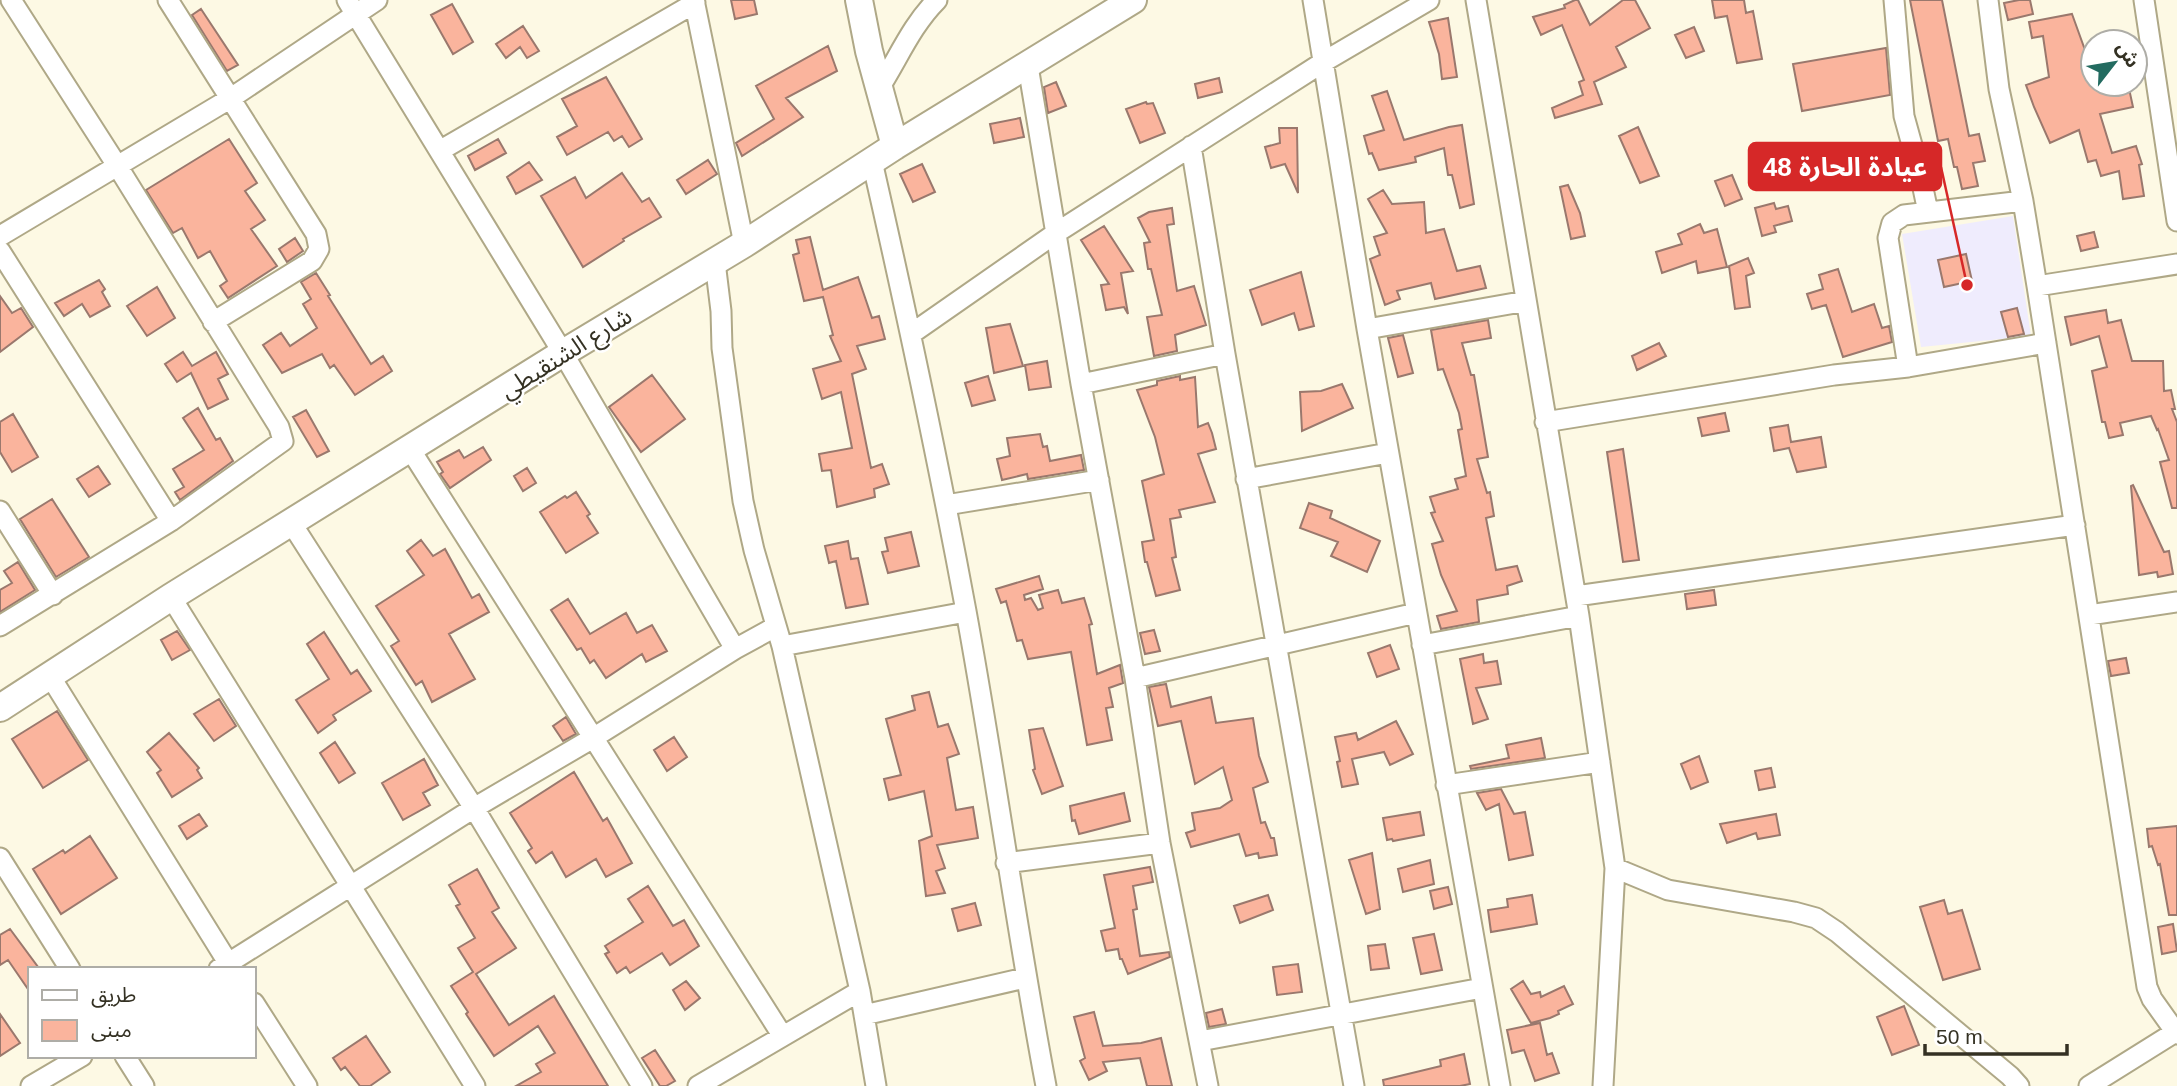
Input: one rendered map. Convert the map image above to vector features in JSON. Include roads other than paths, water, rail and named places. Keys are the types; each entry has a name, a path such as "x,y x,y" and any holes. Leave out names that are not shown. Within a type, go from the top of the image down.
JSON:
{"street":[{"path":"0,626 171,521 283,441 279,427 11,0"},
{"path":"168,0 316,233 319,248 312,261 213,323"},
{"path":"0,236 231,98 351,6 377,0"},
{"path":"859,0 878,90 895,146"},
{"path":"878,90 898,59 908,35 923,13 937,0"},
{"name":"شارع الشنقيطي","path":"0,708 171,597 715,262 872,160 1133,0"},
{"path":"1313,0 1388,453 1500,1086"},
{"path":"911,334 1056,233 1325,61 1429,0"},
{"path":"1476,0 1577,606 1615,868 1603,1086"},
{"path":"1894,0 1904,116 1927,212"},
{"path":"1988,0 1999,89 2023,201 2147,987 2152,999 2177,1032 2089,1086"},
{"path":"2144,0 2169,109 2177,221"},
{"path":"440,150 694,2 744,244"},
{"path":"351,6 564,353 735,649"},
{"path":"1028,66 1081,384 1135,678 1160,843 1208,1086"},
{"path":"1191,146 1224,354 1354,1086"},
{"path":"872,160 946,505 1025,978 1046,1086"},
{"path":"1908,367 1888,238 1892,223 1904,215 2023,201"},
{"path":"0,251 171,521"},
{"path":"715,262 722,348 743,501 782,646 860,991 876,1086"},
{"path":"2037,286 2177,264"},
{"path":"1367,329 1526,301"},
{"path":"1545,422 1834,375 1908,367 2046,343"},
{"path":"1081,384 1224,354"},
{"path":"410,449 782,1035"},
{"path":"1246,479 1388,453"},
{"path":"946,505 1099,480"},
{"path":"0,511 53,595"},
{"path":"292,524 474,808 642,1086"},
{"path":"1422,645 1577,606 2075,525"},
{"path":"171,597 475,1086"},
{"path":"2089,615 2177,602"},
{"path":"782,646 966,612"},
{"path":"1135,678 1416,613"},
{"path":"50,676 227,967 474,808 775,627"},
{"path":"1446,785 1600,762"},
{"path":"1006,863 1160,843"},
{"path":"0,858 69,967"},
{"path":"1615,868 1668,890 1816,918 1837,932 2010,1076 2018,1086"},
{"path":"864,1015 1025,978"},
{"path":"1200,1041 1482,988"},
{"path":"698,1086 860,991"},
{"path":"256,1006 307,1086"},
{"path":"31,1086 79,1058"},
{"path":"126,1058 144,1086"}],"place":[{"name":"عيادة الحارة 48","path":"1967,285"}]}
